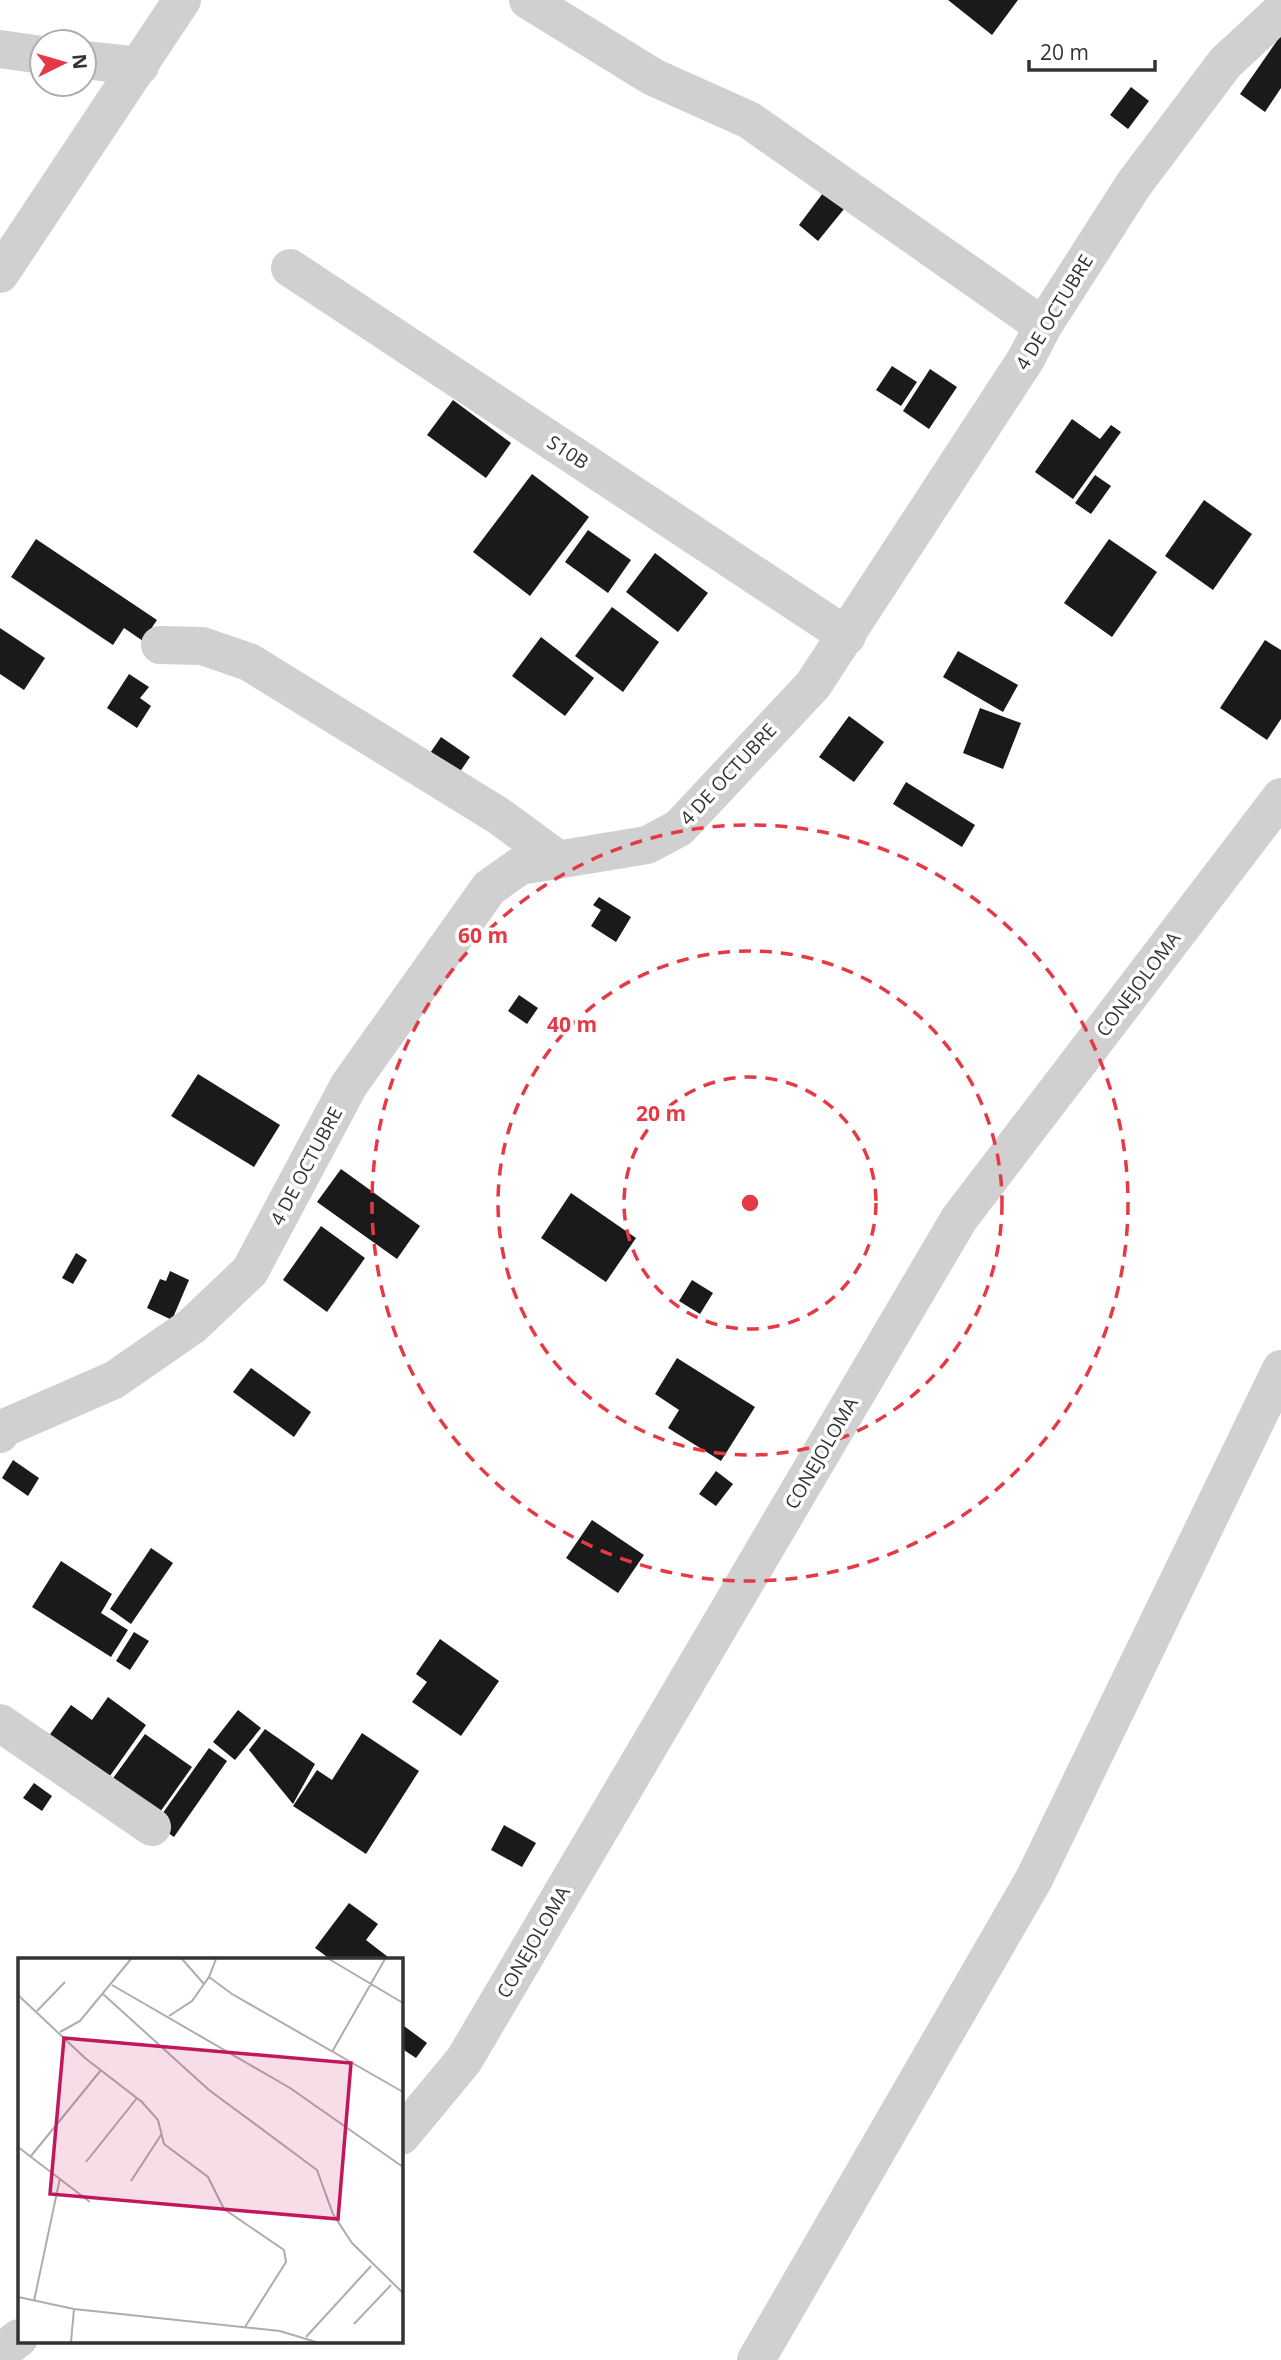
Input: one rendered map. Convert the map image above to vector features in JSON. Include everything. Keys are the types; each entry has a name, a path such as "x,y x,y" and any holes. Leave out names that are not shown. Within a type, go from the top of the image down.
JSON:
{"street":[{"path":"0,274 141,66 182,0"},
{"path":"528,0 653,77 749,120 1043,326"},
{"name":"4 DE OCTUBRE","path":"0,1434 4,1428 114,1380 192,1326 250,1270 349,1085 489,888 520,866 647,845 679,828 813,685 1026,359 1043,326 1134,184 1225,63 1281,12"},
{"path":"0,50 28,53"},
{"path":"98,61 141,66"},
{"name":"S10B","path":"290,268 847,636"},
{"path":"160,645 202,646 248,662 499,816 559,860"},
{"name":"CONEJOLOMA","path":"402,2135 464,2060 958,1219 1281,797"},
{"path":"756,2360 1034,1879 1281,1369"},
{"path":"0,1723 152,1826"},
{"path":"0,2353 18,2339"}],"building":[{"path":"948,0 1018,0 992,35"},
{"path":"1281,35 1281,88 1265,112 1240,94"},
{"path":"1131,87 1149,101 1128,129 1110,115"},
{"path":"823,193 844,209 818,241 799,225"},
{"path":"892,366 917,382 901,406 876,390"},
{"path":"930,369 957,387 929,429 903,411"},
{"path":"453,400 511,443 486,478 427,435"},
{"path":"1072,419 1100,439 1111,425 1121,432 1073,499 1035,472"},
{"path":"532,474 589,517 530,596 473,552"},
{"path":"1095,475 1111,486 1091,514 1075,503"},
{"path":"1204,500 1252,534 1213,590 1165,556"},
{"path":"588,530 631,560 608,593 565,562"},
{"path":"36,539 157,620 143,641 124,628 113,645 11,577"},
{"path":"1109,539 1157,572 1112,637 1064,603"},
{"path":"655,553 708,593 678,632 626,592"},
{"path":"612,607 659,642 623,692 575,656"},
{"path":"0,628 45,658 24,690 0,674"},
{"path":"541,637 594,678 565,716 512,676"},
{"path":"1265,640 1281,650 1281,719 1267,740 1220,708"},
{"path":"958,651 1018,685 1003,712 943,677"},
{"path":"129,674 149,687 140,698 151,706 137,728 107,708"},
{"path":"980,708 1021,723 1003,769 963,753"},
{"path":"849,716 884,742 854,782 819,757"},
{"path":"441,737 470,757 453,782 424,762"},
{"path":"906,782 975,825 962,847 893,804"},
{"path":"599,897 631,917 616,942 591,926 601,910 593,905"},
{"path":"519,995 538,1008 527,1024 508,1011"},
{"path":"198,1074 280,1125 254,1167 171,1116"},
{"path":"341,1169 420,1226 397,1259 317,1202"},
{"path":"571,1193 636,1238 606,1282 541,1238"},
{"path":"321,1226 365,1258 327,1312 283,1280"},
{"path":"76,1253 87,1260 73,1284 62,1278"},
{"path":"170,1271 189,1280 172,1320 147,1308 160,1279 166,1281"},
{"path":"692,1280 713,1293 700,1314 679,1301"},
{"path":"677,1358 755,1407 721,1461 668,1428 679,1410 655,1394"},
{"path":"251,1368 311,1412 294,1437 233,1392"},
{"path":"13,1460 39,1478 28,1496 2,1478"},
{"path":"716,1471 733,1484 716,1506 699,1494"},
{"path":"592,1520 644,1555 618,1593 566,1558"},
{"path":"151,1548 173,1563 131,1624 110,1609"},
{"path":"61,1561 112,1594 101,1613 128,1630 111,1657 32,1607"},
{"path":"134,1632 149,1641 130,1670 116,1661"},
{"path":"440,1639 499,1681 461,1736 412,1702 427,1682 416,1674"},
{"path":"108,1697 146,1725 100,1790 41,1747 71,1705 92,1720"},
{"path":"238,1710 261,1728 235,1760 213,1742"},
{"path":"265,1729 315,1764 293,1804 249,1750"},
{"path":"362,1733 419,1771 366,1854 293,1806 317,1770 332,1780"},
{"path":"145,1734 192,1767 153,1822 106,1788"},
{"path":"209,1748 227,1761 174,1837 155,1824"},
{"path":"34,1783 52,1796 42,1811 23,1798"},
{"path":"504,1825 536,1843 522,1867 491,1850"},
{"path":"349,1903 378,1924 366,1940 388,1957 329,1958 315,1948"},
{"path":"404,2026 427,2043 416,2058 402,2049"}]}
